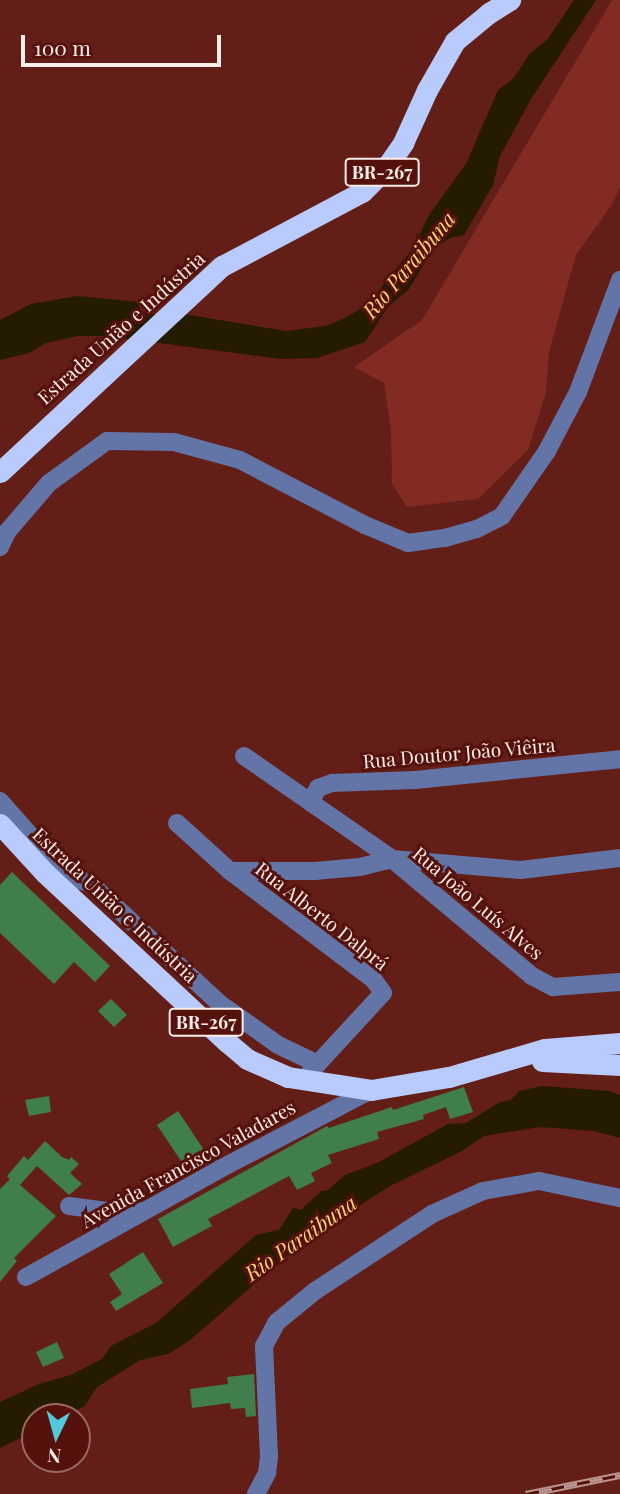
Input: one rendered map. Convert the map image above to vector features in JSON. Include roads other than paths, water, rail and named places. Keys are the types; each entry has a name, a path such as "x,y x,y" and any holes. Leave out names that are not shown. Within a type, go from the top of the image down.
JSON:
{"highway":[{"name":"Estrada União e Indústria","path":"0,472 222,266 253,247 362,192 385,169 403,143 427,90 456,41 489,13 510,0"},
{"name":"Estrada União e Indústria","path":"7,825 54,881 247,1059 303,1080 371,1090 427,1081 470,1070"},
{"name":"BR-267","path":"470,1070 545,1049 620,1043"},
{"name":"BR-267","path":"470,1070 552,1059 620,1065"}],"street":[{"path":"0,547 7,532 49,483 107,440 174,442 240,460 365,525 408,542 445,538 477,529 502,516 547,451 578,392 620,281"},
{"name":"Rua João Luís Alves","path":"244,756 392,859 532,976 553,987 620,982"},
{"name":"Rua Doutor João Viêira","path":"310,802 318,788 332,783 415,780 620,759"},
{"path":"0,801 7,825"},
{"name":"Rua Alberto Dalprá","path":"177,822 230,871 373,979 383,993 303,1080"},
{"path":"230,871 315,871 360,867 392,859 521,870 620,858"},
{"path":"54,881 72,878 90,883 219,1003 278,1045 318,1064"},
{"name":"Avenida Francisco Valadares","path":"26,1277 371,1090"},
{"path":"256,1494 267,1473 269,1456 264,1346 277,1322 315,1291 432,1214 483,1191 539,1181 620,1198"},
{"path":"69,1206 115,1212 144,1211"}],"water":[{"name":"Rio Paraibuna","path":"574,0 596,0 531,99 500,156 493,185 464,235 450,238 433,249 409,289 388,307 365,342 317,358 281,359 106,336 78,336 46,343 29,353 0,360 0,320 31,304 77,296 140,302 140,312 147,314 189,315 286,331 326,326 368,304 413,248 429,215 466,164 498,90 514,78 530,53 547,40"},
{"name":"Rio Paraibuna","path":"542,1086 609,1091 620,1095 620,1138 594,1131 540,1127 484,1136 462,1151 390,1186 303,1242 189,1341 168,1354 140,1360 96,1388 87,1403 21,1403 21,1438 0,1448 0,1402 39,1384 71,1375 102,1359 111,1346 156,1323 256,1235 279,1230 293,1208 301,1210 321,1191 328,1190 345,1175 377,1163 448,1124 466,1123 500,1102 511,1100 519,1091"}],"railway":[{"path":"526,1494 620,1475"}]}
